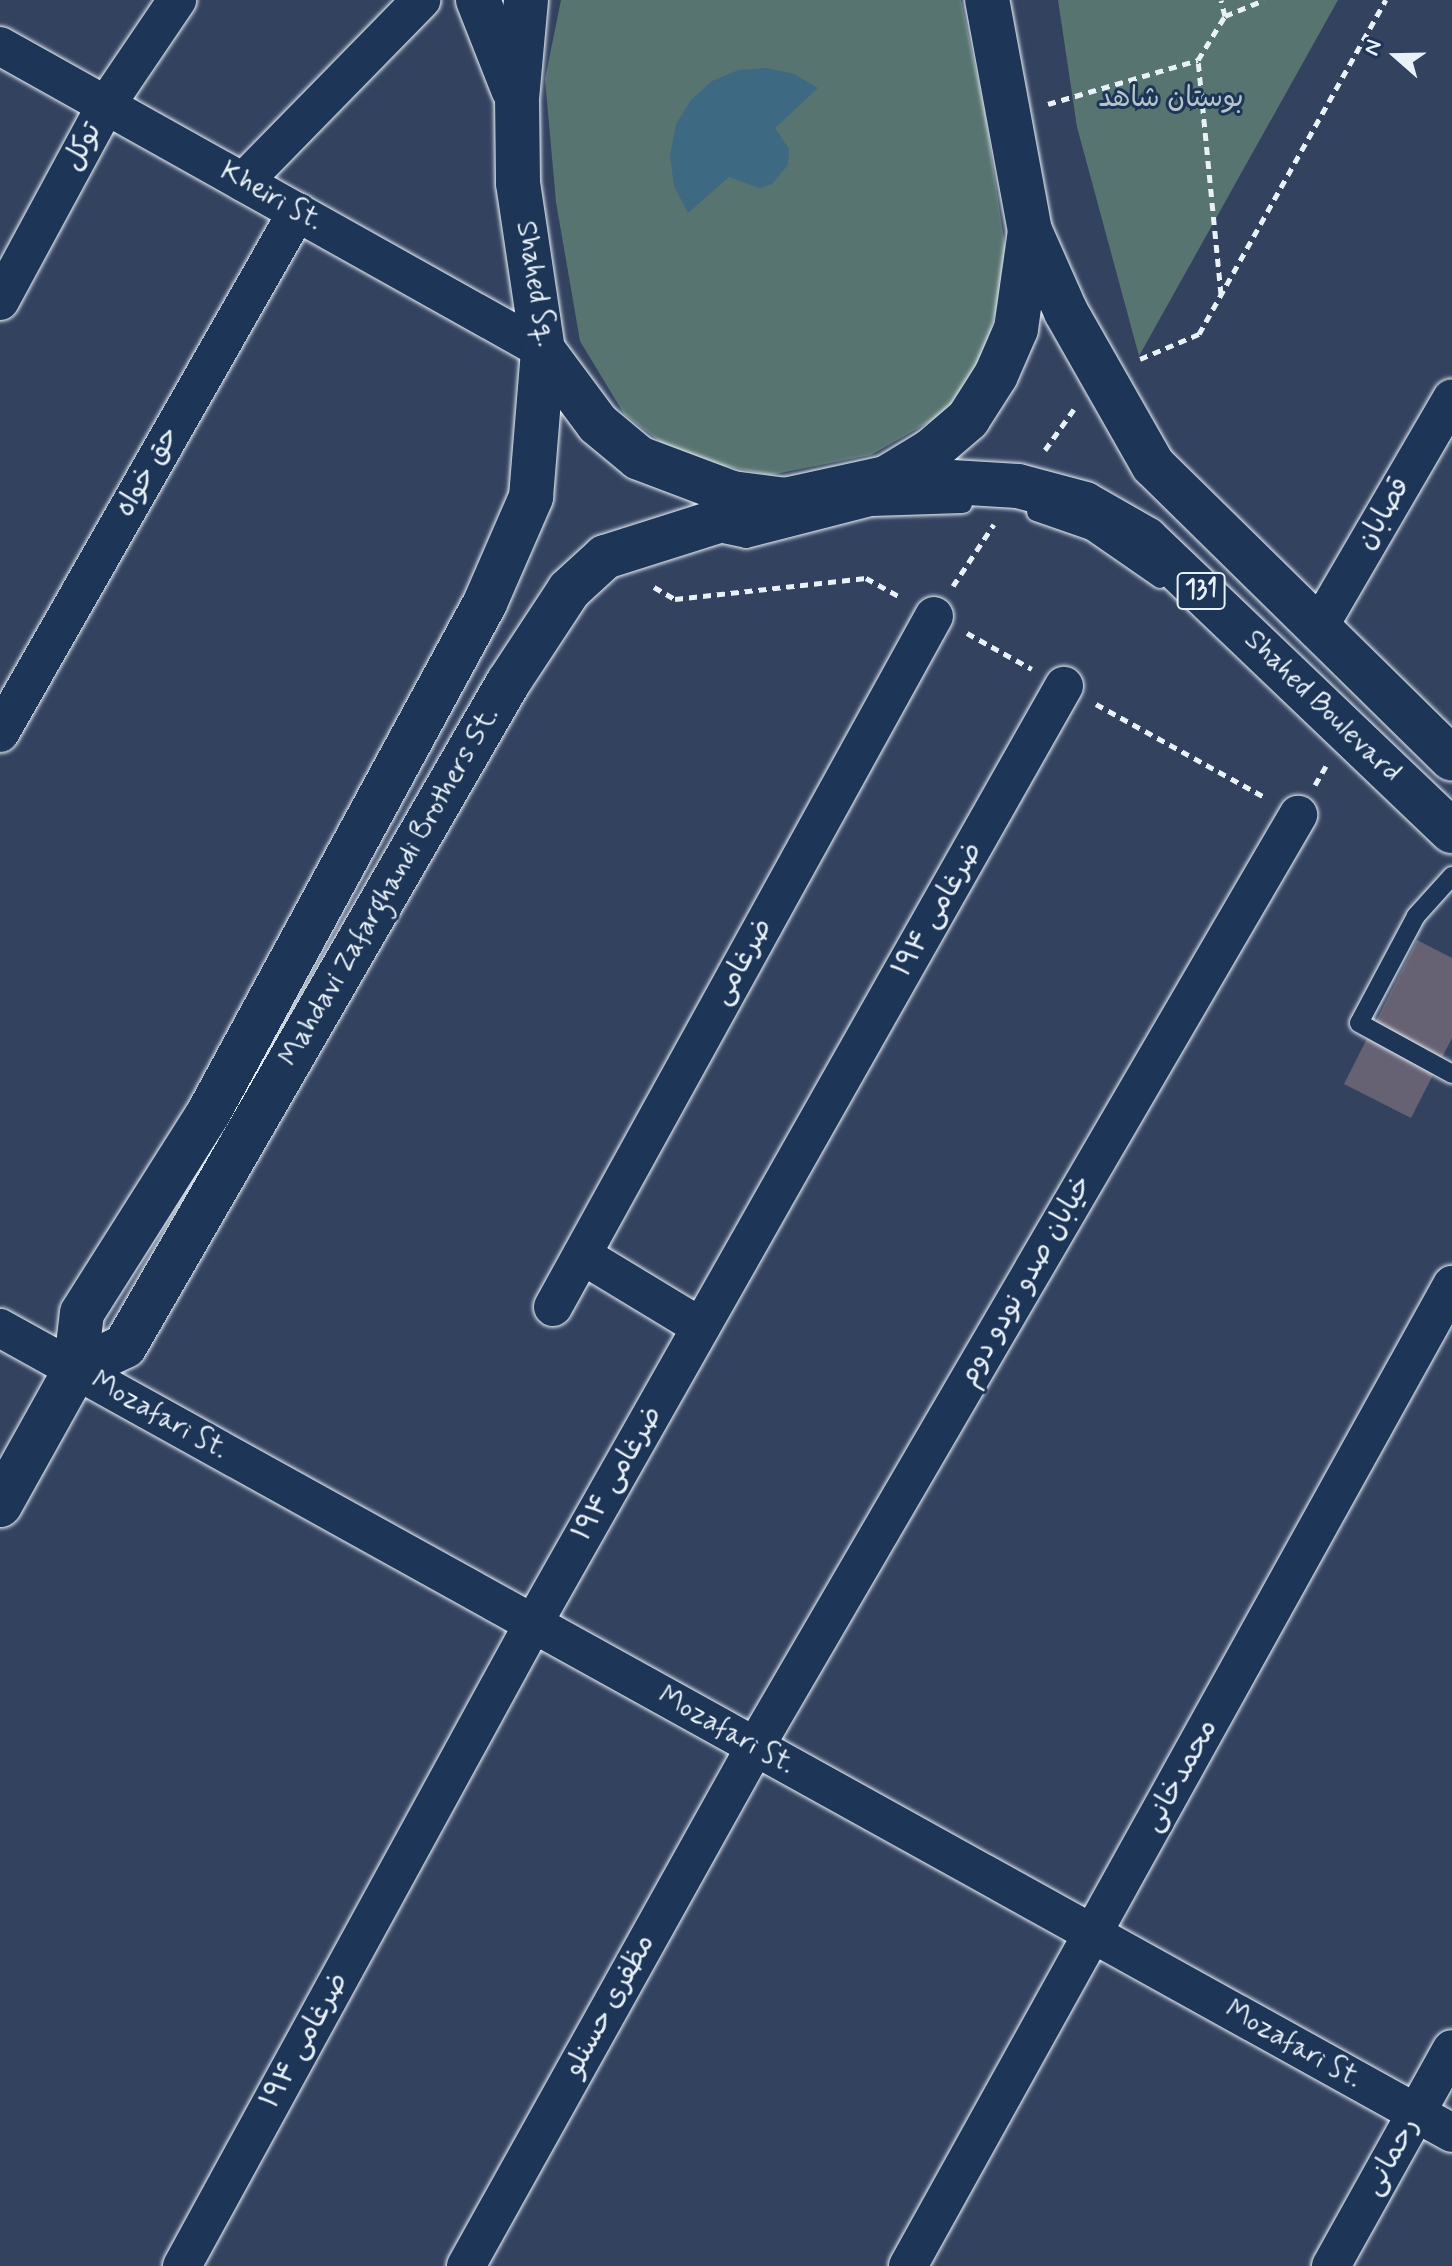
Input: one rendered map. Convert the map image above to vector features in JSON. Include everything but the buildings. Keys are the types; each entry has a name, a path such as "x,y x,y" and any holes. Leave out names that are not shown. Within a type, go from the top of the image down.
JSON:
{"main road":[{"path":"478,0 517,98"},
{"name":"Shahed Sq.","path":"526,0 517,98 518,183 543,350 598,424 639,458 732,493 785,500 886,478 932,450 968,419 996,375 1016,329 1030,231 987,0"},
{"name":"Shahed Boulevard","path":"1030,231 1099,376 1153,465 1317,630 1452,759"},
{"name":"Mahdavi Zafarghandi Brothers St.","path":"0,1505 75,1370 82,1313 209,1112 485,603 531,497 543,350"},
{"name":"Shahed Boulevard","path":"886,478 1005,499 1085,504 1146,539 1452,831"},
{"name":"Mahdavi Zafarghandi Brothers St.","path":"75,1370 125,1346 508,683 569,590 605,557 692,526 785,500"}],"street":[{"name":"توکل","path":"0,301 106,105 177,0"},
{"path":"243,182 421,0"},
{"name":"Kheiri St.","path":"0,46 543,350"},
{"name":"حق خواه","path":"0,733 297,212"},
{"name":"قصابان","path":"1317,630 1452,398"},
{"name":"ضرغامی","path":"553,1307 934,616"},
{"name":"ضرغامی ۱۹۴","path":"182,2266 533,1624 1064,686"},
{"name":"خیابان صدو نودو دوم","path":"755,1747 1298,815"},
{"path":"582,1255 701,1327"},
{"name":"محمدخانی","path":"908,2266 1452,1285"},
{"name":"Mozafari St.","path":"0,1328 1452,2133"},
{"name":"مظفری حسنلو","path":"466,2266 755,1747"},
{"name":"رحمانی","path":"1331,2266 1452,2049"}],"lane":[{"path":"692,526 746,539 872,507 1005,499 1091,531 1152,572 1452,854"},
{"path":"1452,876 1416,916 1359,1023 1452,1074"}],"path":[{"path":"1221,0 1225,16"},
{"path":"1221,295 1198,60 1225,16 1264,0"},
{"path":"934,616 1005,499 1099,376 1199,334 1386,0"},
{"path":"1008,115 1198,60"},
{"path":"1298,815 1339,745"}],"green space":[{"path":"561,0 961,0 985,113 1008,266 986,347 950,410 871,455 770,475 680,457 624,414 580,341 556,202 545,79"},
{"name":"بوستان شاهد","path":"1058,0 1338,0 1139,356 1077,127"}],"water":[{"path":"766,68 794,74 818,88 775,128 789,149 788,165 772,184 759,188 729,177 688,213 674,186 670,155 676,124 691,100 712,81 738,70"}]}
